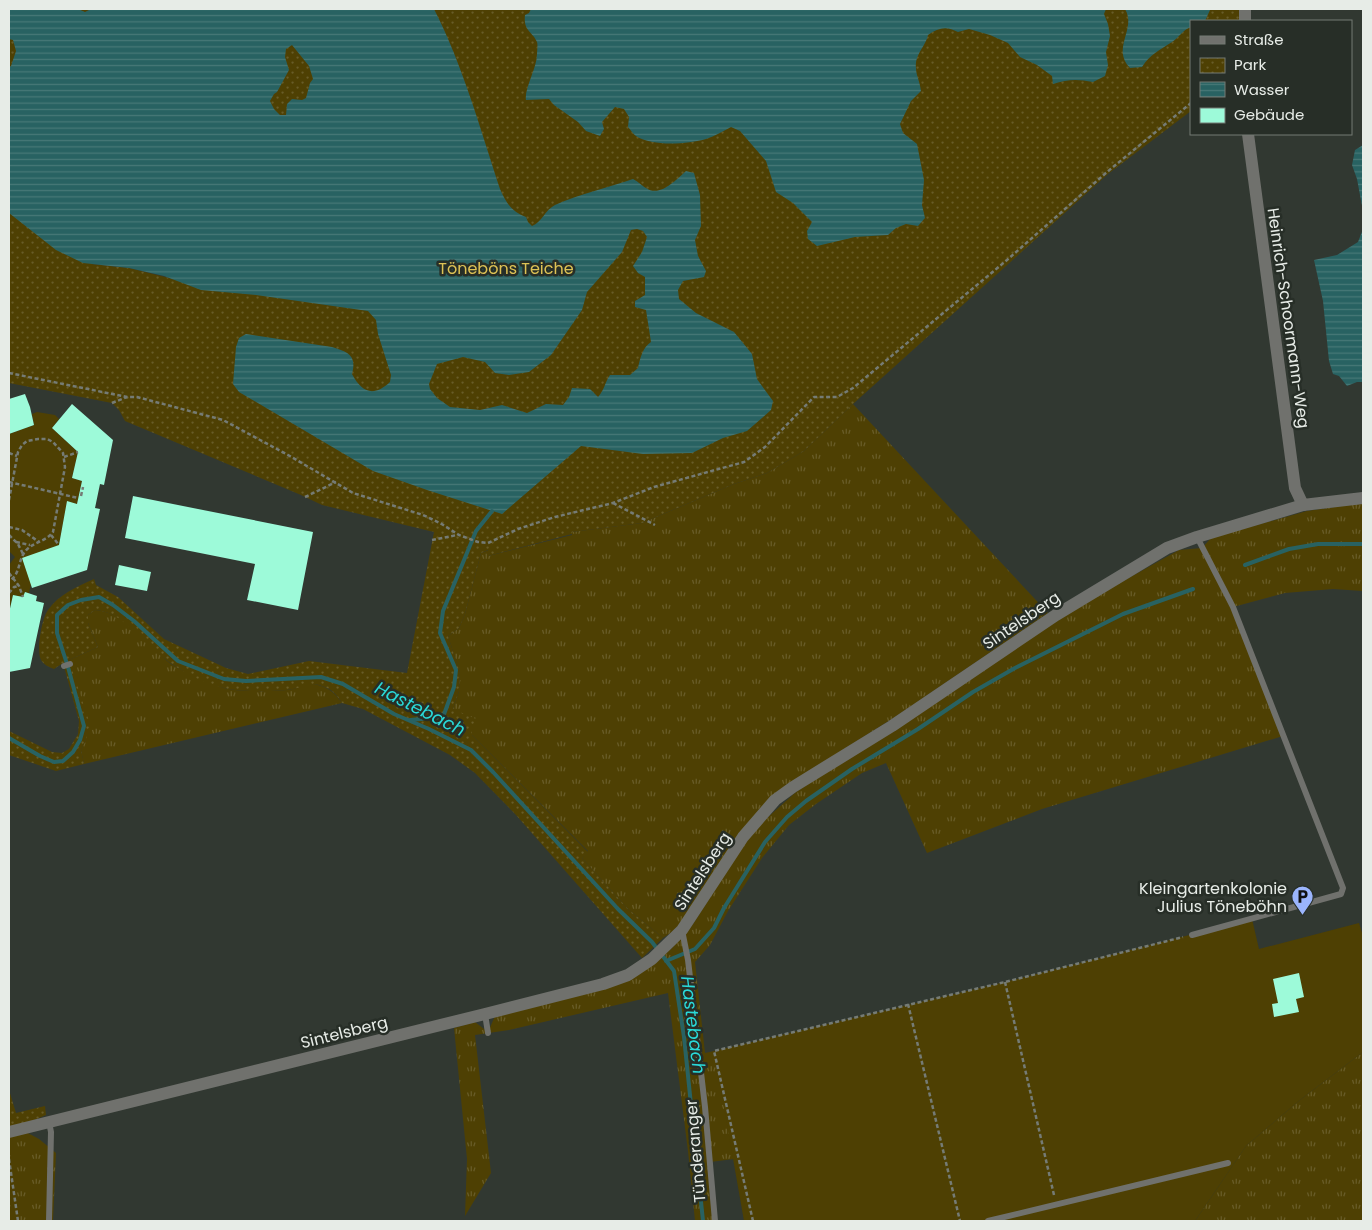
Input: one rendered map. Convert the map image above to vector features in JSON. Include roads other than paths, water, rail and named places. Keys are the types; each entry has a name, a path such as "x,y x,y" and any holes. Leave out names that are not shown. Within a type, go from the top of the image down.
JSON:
{"street":[{"name":"Heinrich-Schoormann-Weg","path":"1248,135 1296,488 1302,505"},
{"name":"Sintelsberg","path":"9,1132 486,1014 603,984 628,975 652,959 682,930 744,837 775,800 892,726 1056,615 1167,548 1302,505 1363,498"}],"lane":[{"path":"1192,935 1341,894 1343,888 1233,607 1197,538"},
{"name":"Tünderanger","path":"682,930 688,960 705,1108 715,1221"},
{"path":"486,1014 488,1033"},
{"path":"48,1221 51,1132 49,1122"},
{"path":"988,1221 1228,1163"}],"water":[{"name":"Töneböns Teiche","path":"9,9 78,9 85,12 91,9 434,9 454,53 502,194 507,203 526,217 532,226 555,205 584,194 633,179 646,188 657,191 673,183 686,171 694,173 700,195 701,226 695,240 698,256 706,271 704,277 683,281 678,290 679,299 696,313 734,332 752,354 757,379 773,401 771,410 747,431 723,438 692,453 643,454 581,446 502,514 373,471 239,392 233,384 236,347 239,338 246,334 332,347 343,351 352,358 352,374 360,385 369,391 379,390 390,382 391,375 378,334 376,320 368,311 256,295 201,290 164,276 129,268 83,263 56,250 9,213 9,67 16,51 13,40 9,39","holes":["292,45 309,66 313,79 306,98 302,100 292,99 287,104 286,115 280,115 270,101 289,70 285,57 286,49","631,230 643,231 647,237 642,252 633,266 638,273 645,277 645,295 635,301 635,307 646,310 651,342 644,350 638,368 630,375 610,375 598,397 590,389 572,388 569,397 563,405 546,404 527,413 502,405 480,410 450,407 437,398 430,389 429,384 437,364 463,357 485,362 495,373 509,375 529,372 551,355 582,310 587,292 622,252"]},
{"path":"531,9 1106,9 1104,14 1110,36 1106,52 1108,65 1105,76 1093,82 1073,80 1053,84 1052,76 1037,65 1020,57 1008,43 990,35 969,29 958,32 943,28 932,32 928,35 916,63 921,91 911,101 900,124 903,133 917,144 924,180 922,205 925,218 918,226 906,224 896,228 888,235 855,237 817,246 808,239 807,231 812,222 793,203 776,192 766,161 740,131 731,127 699,141 680,143 652,142 635,135 628,127 629,117 624,109 615,107 602,122 604,129 600,136 586,131 578,122 554,105 549,99 526,100 527,90 535,66 537,48 537,42 525,25 525,15"},
{"path":"1125,9 1210,10 1205,20 1190,20 1190,28 1152,55 1142,67 1130,68 1125,61 1123,53 1128,16"},
{"path":"1363,145 1363,211 1357,179 1352,165 1355,150"},
{"path":"1363,229 1363,382 1347,386 1339,376 1333,374 1329,361 1323,301 1314,260 1337,255 1358,242"}],"waterway":[{"path":"410,720 443,717 454,687 456,670 440,633 443,611 476,531 492,511"},
{"path":"1245,565 1289,549 1318,544 1363,544"},
{"path":"666,961 695,949 714,928 724,908 765,842 787,817 806,801 852,769 918,729 973,692 1015,668 1123,614 1193,589"},
{"name":"Hastebach","path":"9,738 54,762 63,761 73,752 80,740 84,726 57,633 57,615 68,605 81,600 99,597 134,621 178,661 224,679 246,681 321,677 343,684 394,714 471,750 618,909 652,942 674,971 684,1037 703,1221"}],"place":[{"name":"Kleingartenkolonie Julius Töneböhn","path":"1303,916"}]}
